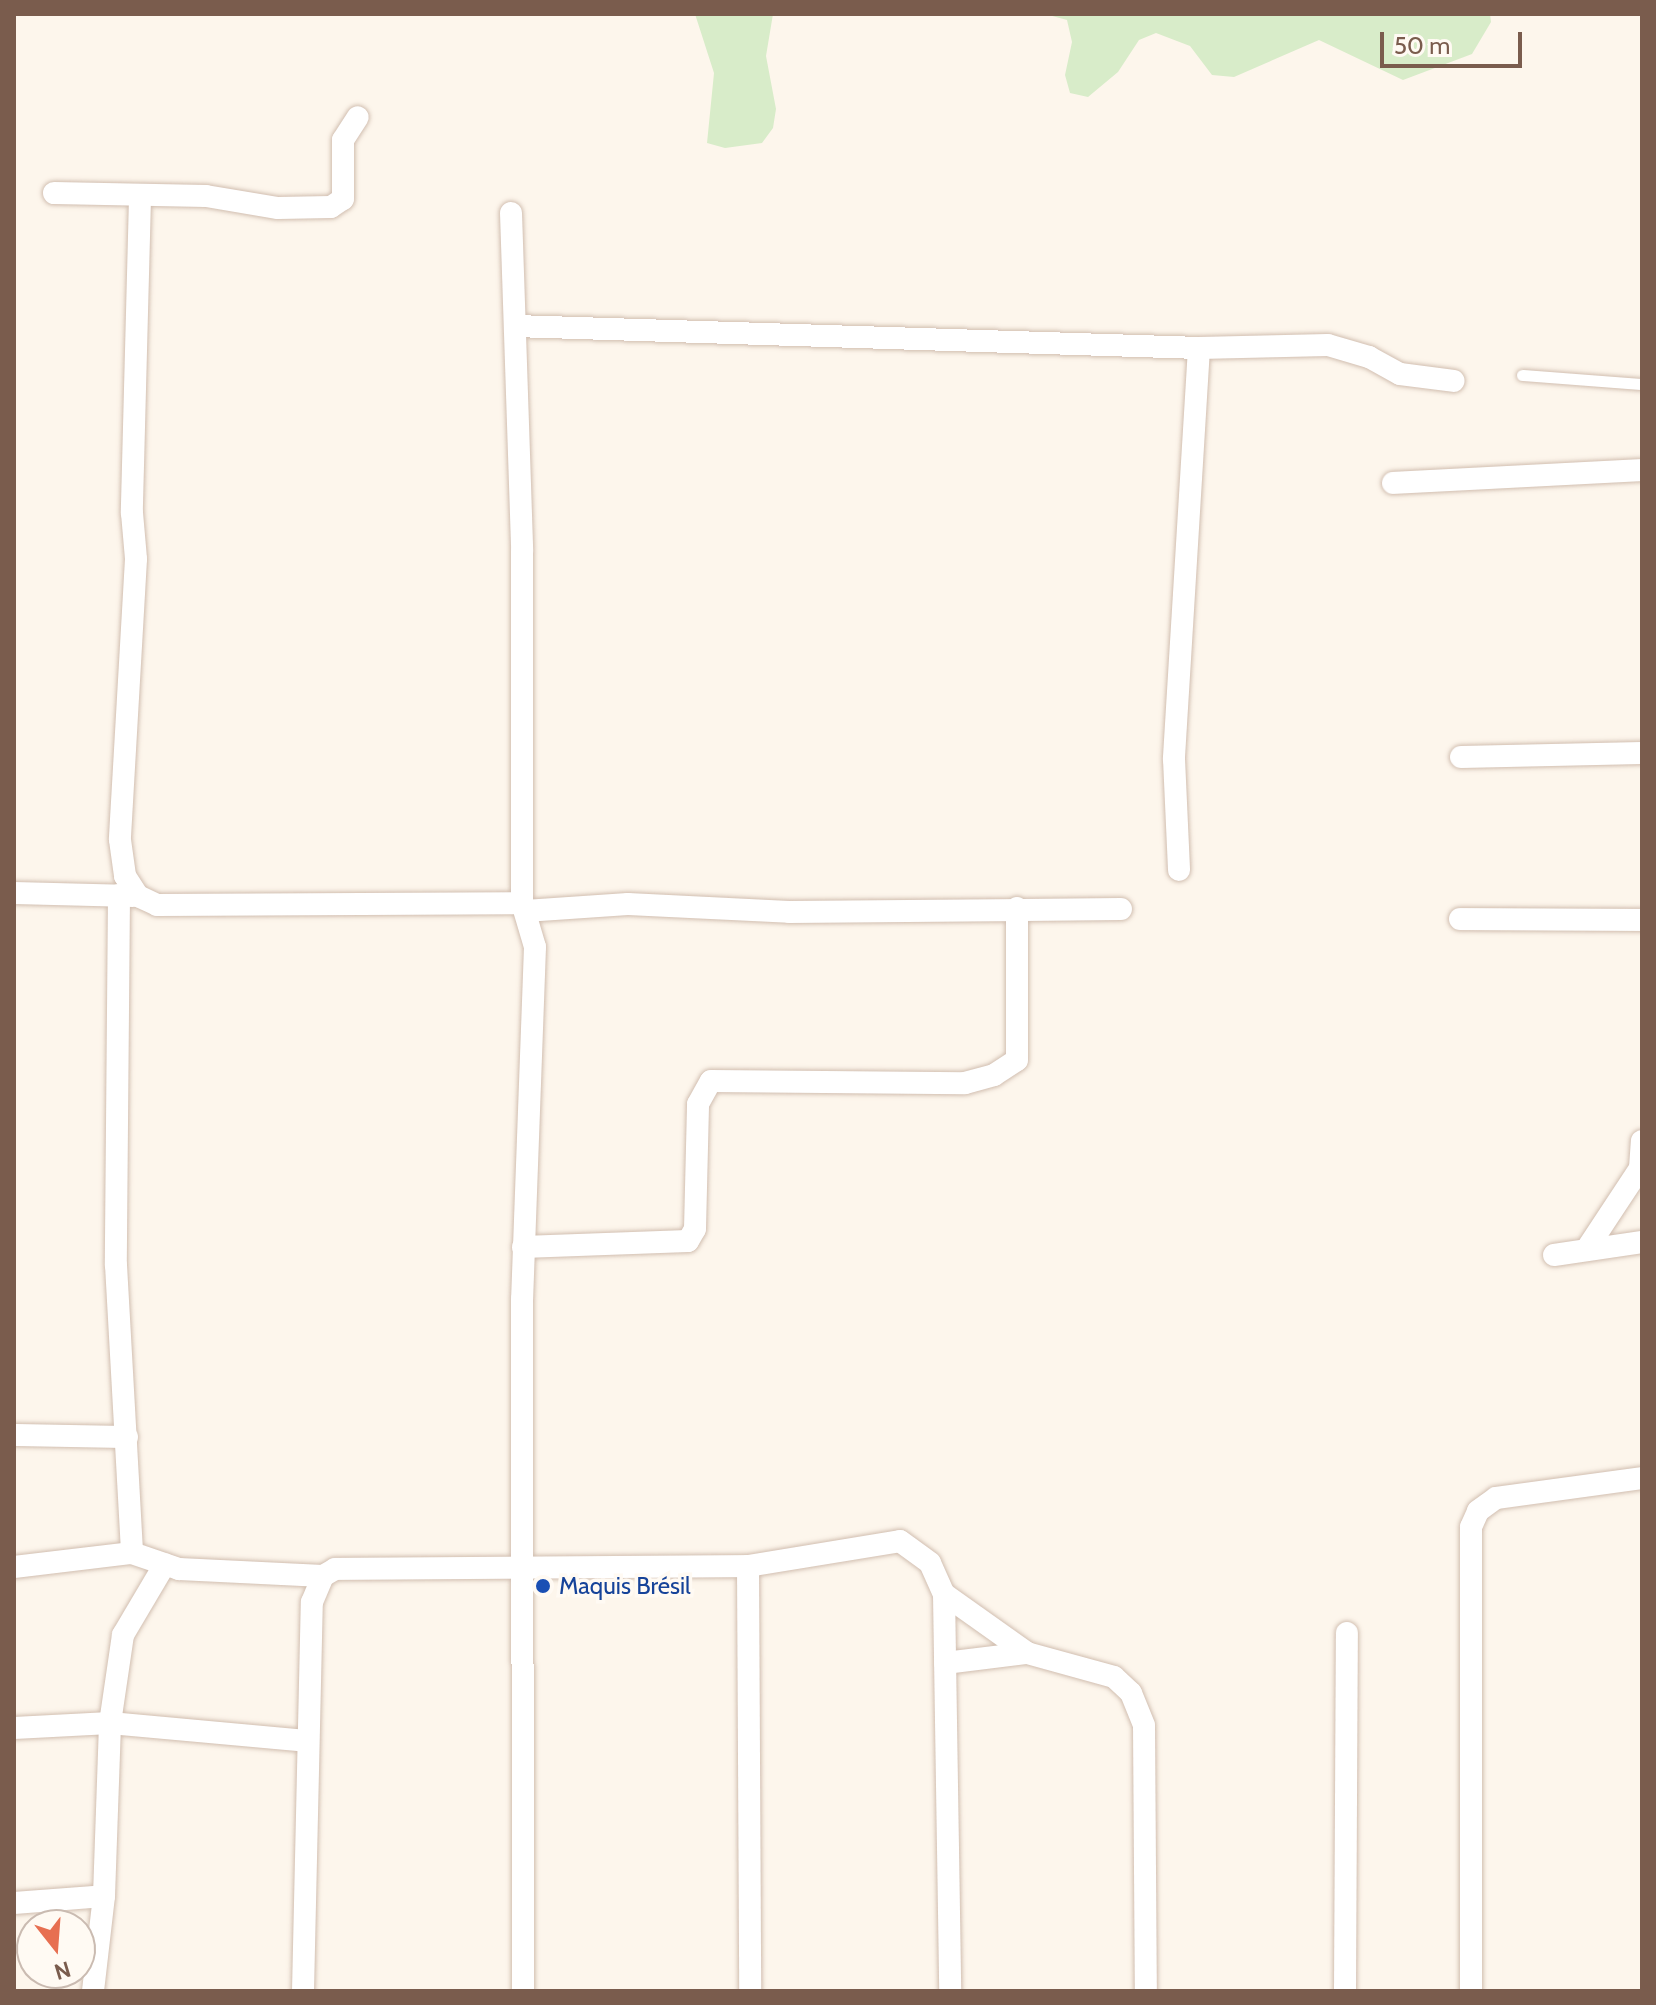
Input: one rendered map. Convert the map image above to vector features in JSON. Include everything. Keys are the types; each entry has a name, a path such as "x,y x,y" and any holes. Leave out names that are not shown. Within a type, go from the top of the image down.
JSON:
{"street":[{"path":"54,193 140,198 206,196 278,208 331,207 343,199 343,140 358,117"},
{"path":"132,1553 116,1265 129,896 120,840 136,559 132,513 140,198"},
{"path":"511,213 522,551 524,907 535,947 523,1247 523,1991"},
{"path":"515,326 1199,348 1328,345 1369,357 1400,374 1454,381"},
{"path":"1179,870 1177,699 1199,348"},
{"path":"1393,483 1642,470"},
{"path":"1461,757 1642,753"},
{"path":"14,893 129,896 157,905 524,907 628,904 789,912 1121,909"},
{"path":"523,1247 688,1241 695,1229 698,1104 711,1081 965,1083 994,1075 1017,1060 1017,908"},
{"path":"1460,919 1642,920"},
{"path":"1588,1247 1640,1168 1642,1141"},
{"path":"1554,1255 1588,1247 1642,1242"},
{"path":"14,1435 127,1437"},
{"path":"1471,1991 1471,1527 1478,1511 1496,1498 1642,1478"},
{"path":"14,1567 132,1553 165,1564 323,1576 335,1569 748,1566 900,1541 930,1563 944,1594 950,1991"},
{"path":"93,1991 104,1896 110,1723 123,1635 165,1564"},
{"path":"748,1566 750,1991"},
{"path":"303,1991 306,1741 312,1602 323,1576"},
{"path":"944,1594 1027,1653 1114,1677 1131,1693 1144,1726 1146,1991"},
{"path":"1345,1991 1347,1633"},
{"path":"945,1663 1027,1653"},
{"path":"14,1728 110,1723 306,1741"},
{"path":"14,1903 104,1896"}],"lane":[{"path":"1522,375 1642,384"}],"green space":[{"path":"695,14 773,14 766,56 776,109 773,128 762,143 725,148 707,143 714,73"},
{"path":"1045,14 1490,14 1491,22 1472,54 1403,80 1319,40 1234,77 1212,75 1190,46 1156,33 1139,40 1118,72 1088,97 1070,93 1065,75 1072,42 1067,20"}],"place":[{"name":"Maquis Brésil","path":"543,1586"}]}
